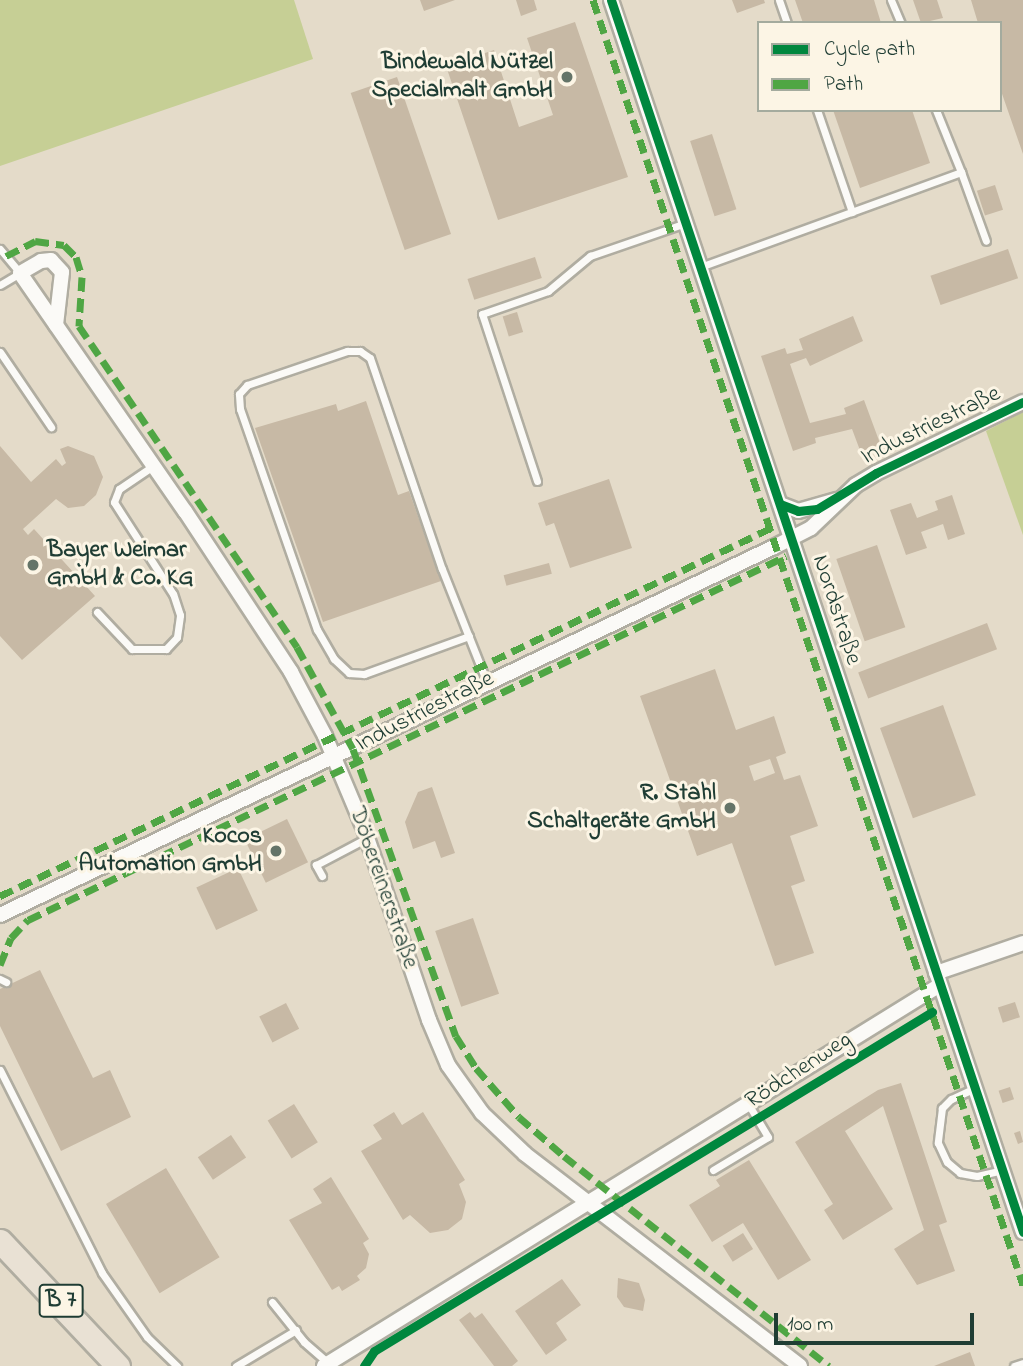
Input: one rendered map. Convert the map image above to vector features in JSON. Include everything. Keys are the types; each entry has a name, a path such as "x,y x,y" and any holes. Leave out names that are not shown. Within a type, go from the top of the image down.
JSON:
{"main road":[{"name":"B 7","path":"0,1241 118,1366"}],"street":[{"name":"Nordstraße","path":"611,0 1023,1233"},
{"path":"20,273 41,261 58,266 63,278 56,324"},
{"name":"Döbereinerstraße","path":"20,273 154,465 291,672 337,757 448,1065 482,1113 590,1205 800,1366"},
{"name":"Industriestraße","path":"780,504 798,511 817,509 842,498 876,473 1023,402"},
{"name":"Industriestraße","path":"0,915 337,757 486,680 791,537 829,514 842,498"},
{"name":"Rödchenweg","path":"332,1363 590,1205 938,979 1023,943"}],"lane":[{"path":"779,0 785,21"},
{"path":"891,0 900,21"},
{"path":"818,112 852,212"},
{"path":"937,112 986,241"},
{"path":"700,267 961,172"},
{"path":"537,481 482,314 548,291 590,256 686,223"},
{"path":"0,249 20,273 0,285"},
{"path":"469,636 364,674 349,673 334,659 317,630 240,409 239,394 247,385 347,351 360,351 370,358 486,680"},
{"path":"0,352 51,427"},
{"path":"97,612 132,649 166,649 177,637 180,615 173,594 114,502 119,489 154,465"},
{"path":"322,876 316,865 368,838"},
{"path":"0,1070 102,1273 147,1337 177,1366"},
{"path":"975,1088 951,1099 942,1108 937,1143 947,1162 960,1173 977,1176 1002,1170"},
{"path":"713,1170 768,1137 748,1104"},
{"path":"272,1302 296,1331 332,1363"},
{"path":"236,1366 296,1331"},
{"path":"1014,1366 1023,1363"}],"green space":[{"path":"0,0 294,0 313,59 0,166"},
{"path":"1023,412 1023,535 986,431"}],"building":[{"name":"Bindewald Nützel Specialmalt GmbH","path":"420,0 455,0 424,11"},
{"path":"516,0 534,0 537,10 521,16"},
{"path":"732,0 764,0 765,3 737,13"},
{"path":"795,0 874,0 880,21 802,21"},
{"path":"913,0 937,0 943,18 920,21"},
{"path":"971,0 1023,0 1023,154 1002,94 1002,21 977,21"},
{"path":"575,22 628,177 498,220 446,66 494,50 519,127 553,115 527,38"},
{"name":"Bindewald Nützel Specialmalt GmbH","path":"397,77 451,234 405,250 351,93"},
{"path":"834,112 913,112 930,163 860,188"},
{"path":"712,134 736,209 715,216 690,141"},
{"path":"995,185 1003,210 985,216 977,191"},
{"path":"1008,249 1018,278 941,305 930,276"},
{"path":"535,257 542,278 474,300 467,279"},
{"path":"517,312 523,332 509,336 503,316"},
{"path":"853,316 863,341 810,366 806,358 790,364 810,423 846,414 844,408 864,400 881,446 861,453 852,429 815,438 816,443 793,451 761,356 785,348 787,354 803,350 799,339"},
{"path":"366,401 398,495 409,491 441,581 323,622 255,428 336,404 338,411"},
{"name":"Bayer Weimar GmbH & Co. KG","path":"0,446 31,482 56,459 62,466 66,463 60,449 68,446 94,456 103,477 96,495 84,506 68,508 56,499 23,529 28,535 34,529 95,596 22,660 0,636"},
{"path":"609,479 632,548 570,568 554,523 546,526 538,503"},
{"path":"952,495 965,534 948,540 943,524 921,532 927,548 906,555 890,510 911,503 917,518 938,510 935,501"},
{"path":"877,545 905,627 865,641 836,559"},
{"path":"549,563 552,574 506,586 504,575"},
{"path":"987,623 997,649 868,699 858,672"},
{"name":"R. Stahl Schaltgeräte GmbH","path":"715,669 736,730 774,716 786,753 776,757 784,780 800,775 818,826 790,836 805,881 791,886 814,953 775,966 732,843 697,856 640,696","holes":["770,759 775,773 754,781 749,766"]},
{"path":"943,705 976,795 913,818 880,728"},
{"path":"432,787 455,853 441,858 435,841 413,849 405,822 418,792"},
{"name":"Kocos Automation GmbH","path":"287,819 308,862 266,883 245,840"},
{"path":"238,868 258,911 216,930 196,887"},
{"path":"473,918 499,994 461,1007 435,931"},
{"path":"40,970 93,1078 110,1070 131,1117 61,1151 0,1026 0,989"},
{"path":"1015,1002 1020,1017 1003,1023 998,1008"},
{"path":"286,1003 299,1029 272,1042 259,1017"},
{"path":"901,1083 947,1222 939,1225 955,1271 917,1285 894,1249 924,1230 883,1106 845,1131 893,1209 843,1240 824,1210 833,1204 795,1142 878,1090"},
{"path":"1010,1087 1014,1099 1003,1103 999,1091"},
{"path":"294,1104 318,1142 292,1159 268,1120"},
{"path":"394,1112 402,1125 423,1112 465,1180 459,1184 466,1202 462,1219 448,1230 430,1233 410,1215 403,1220 361,1151 382,1139 373,1125"},
{"path":"1020,1131 1023,1142 1018,1144 1014,1133"},
{"path":"231,1135 246,1157 213,1180 198,1157"},
{"path":"749,1160 811,1260 778,1280 743,1223 712,1242 689,1205 720,1186 716,1180"},
{"path":"166,1168 220,1257 160,1293 106,1204"},
{"path":"331,1177 369,1239 363,1243 369,1254 366,1268 357,1276 360,1280 342,1291 339,1286 332,1290 289,1220 322,1203 313,1189"},
{"path":"743,1233 753,1249 733,1262 723,1246"},
{"path":"618,1278 639,1283 645,1300 643,1311 624,1307 617,1297"},
{"path":"562,1279 581,1305 556,1323 567,1340 546,1355 515,1311"},
{"path":"470,1312 475,1318 482,1313 518,1361 512,1366 494,1366 459,1320"},
{"path":"970,1352 975,1366 934,1366"}],"marked path":[{"path":"593,0 1023,1285"},
{"path":"6,256 35,241 64,245 76,257 82,277 79,326 297,647 353,749 456,1036 476,1068 519,1117 564,1156 829,1366"},
{"path":"0,896 777,525"},
{"path":"0,965 11,938 28,920 786,556"}],"cycle path":[{"path":"611,0 1023,1232"},
{"path":"780,504 798,511 817,509 876,473 1023,402"},
{"path":"364,1366 374,1351 932,1012"}],"place":[{"name":"Bindewald Nützel Specialmalt GmbH","path":"567,77"},
{"name":"Bayer Weimar GmbH & Co. KG","path":"33,565"},
{"name":"R. Stahl Schaltgeräte GmbH","path":"730,808"},
{"name":"Kocos Automation GmbH","path":"276,851"}]}
